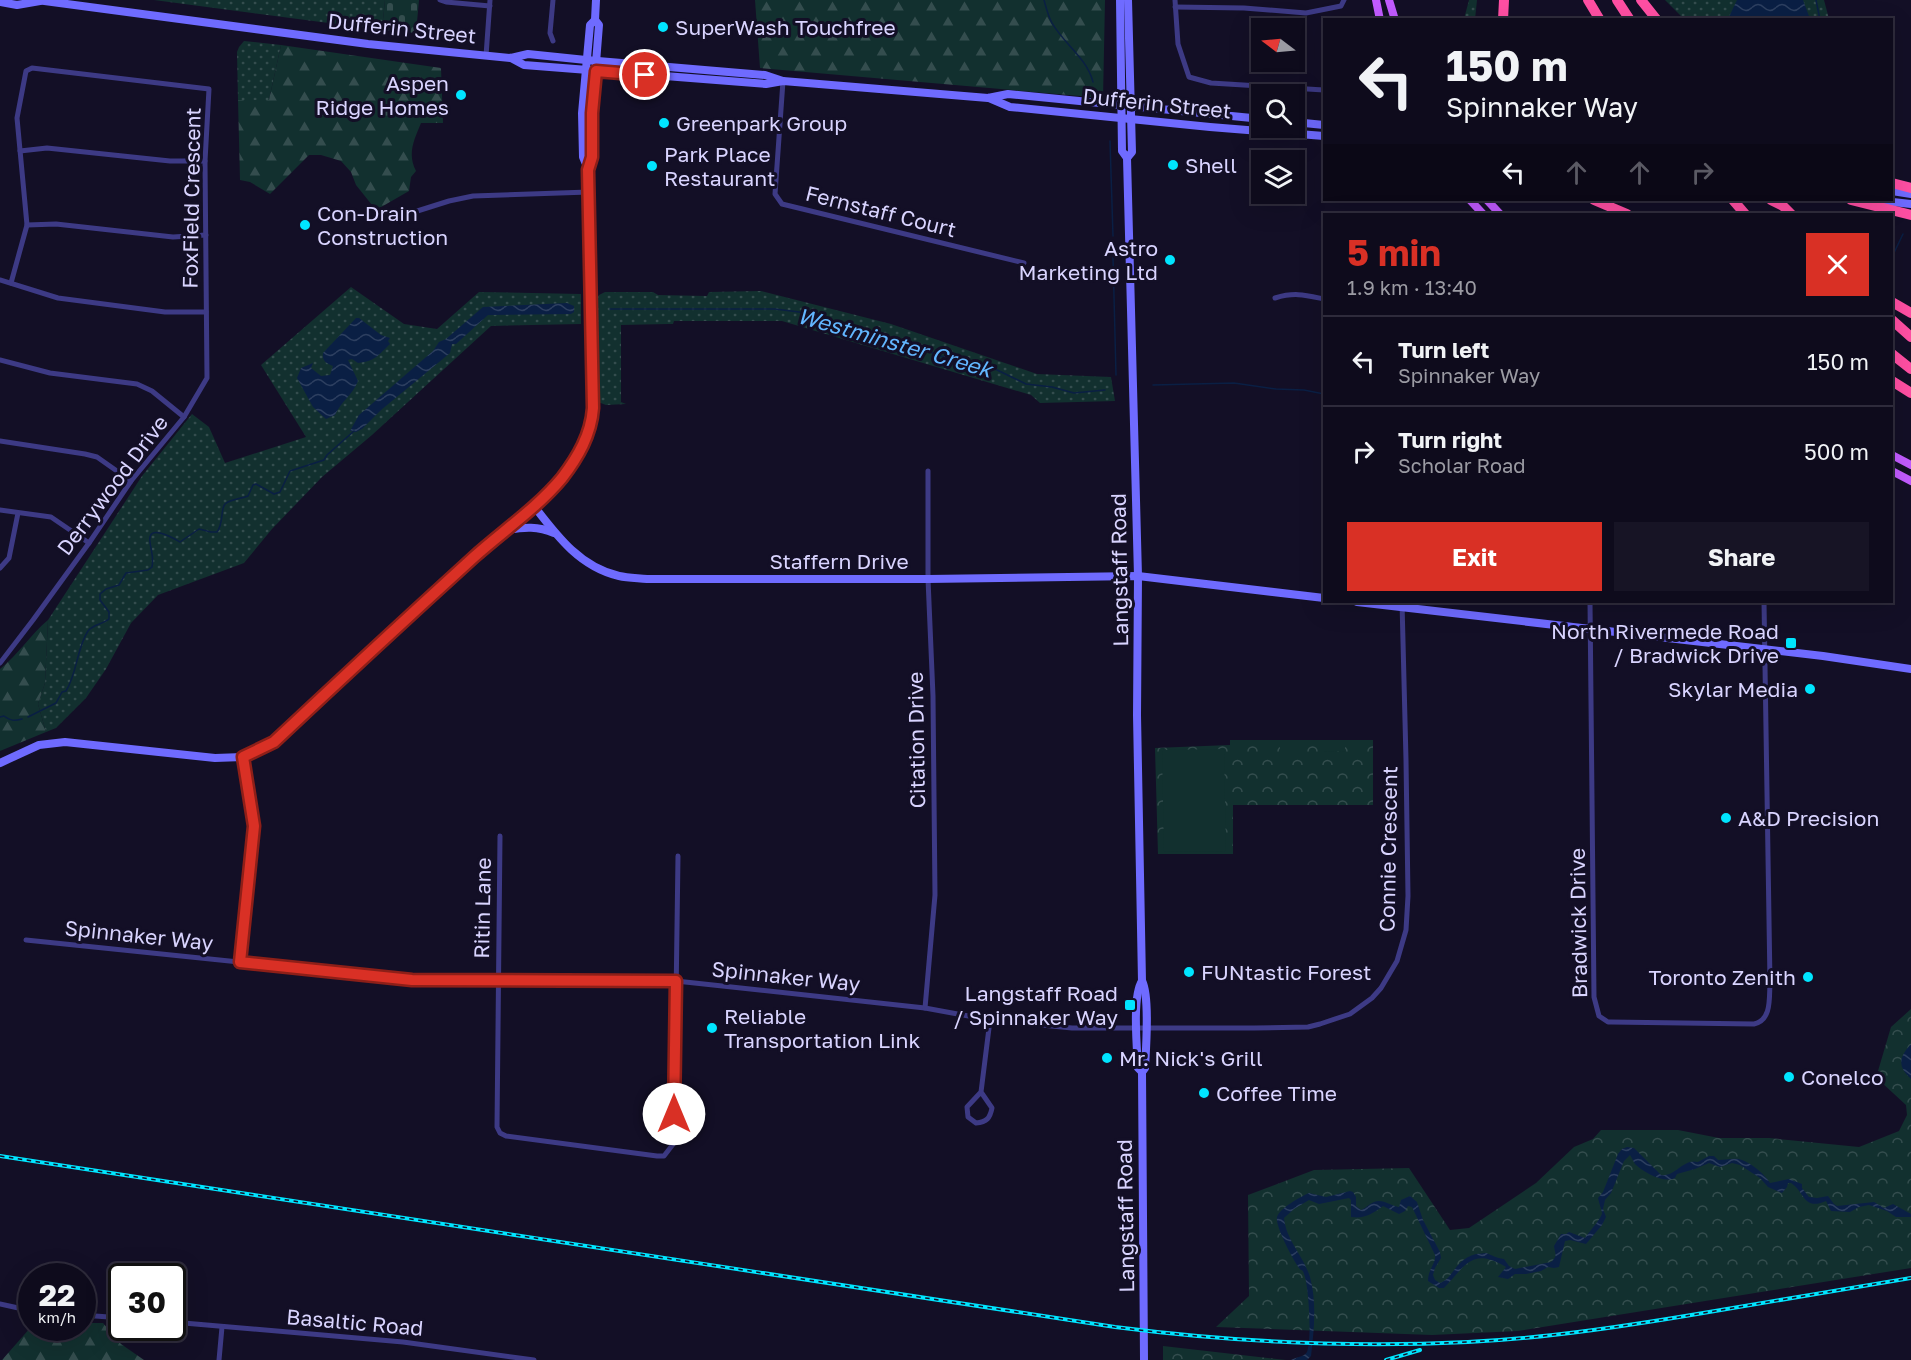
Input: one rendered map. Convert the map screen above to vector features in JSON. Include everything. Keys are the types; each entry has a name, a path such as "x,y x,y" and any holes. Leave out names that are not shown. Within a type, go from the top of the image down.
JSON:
{"highway":[{"path":"1503,18 1504,0"},
{"path":"1588,0 1599,18"},
{"path":"1617,0 1629,18"},
{"path":"1641,0 1655,18"},
{"path":"1893,183 1911,188"},
{"path":"1596,201 1625,213"},
{"path":"1734,201 1744,213"},
{"path":"1767,201 1779,213"},
{"path":"1773,201 1790,213"},
{"path":"1855,201 1911,215"},
{"path":"1893,303 1911,312"},
{"path":"1893,321 1911,337"},
{"path":"1893,355 1911,369"},
{"path":"1893,382 1911,393"}],"main road":[{"path":"588,170 592,157 592,113 599,25 595,20 596,0"},
{"name":"Langstaff Road","path":"1120,0 1126,105 1131,119 1132,152 1127,158"},
{"name":"Langstaff Road","path":"1128,0 1126,105 1121,118 1122,151 1127,158 1138,576 1137,715 1142,981 1145,987 1146,1027 1145,1068 1142,1072 1144,1360"},
{"path":"1376,0 1380,18"},
{"path":"1389,0 1394,18"},
{"name":"Dufferin Street","path":"0,2 17,5 39,1 234,25 368,45 486,56 511,58 528,54 765,75 783,81 988,98 1008,94 1251,117"},
{"path":"0,763 39,745 65,742 215,758 243,757 274,742 560,480 579,454 591,425 589,192 588,170 583,157 582,113 590,25 595,20"},
{"name":"Dufferin Street","path":"511,58 524,65 766,84 783,81"},
{"name":"Dufferin Street","path":"988,98 1010,107 1323,136"},
{"path":"1305,123 1323,125"},
{"path":"1893,191 1911,194"},
{"path":"1471,201 1482,213"},
{"path":"1488,201 1499,213"},
{"path":"1884,201 1911,204"},
{"path":"1893,456 1911,465"},
{"path":"1893,472 1911,481"},
{"name":"Staffern Drive","path":"534,506 555,534 582,560 619,576 647,579 928,579 1138,576 1323,598"},
{"path":"506,530 533,527 543,528 555,534"},
{"path":"1380,603 1911,669"},
{"name":"Langstaff Road","path":"1142,981 1138,987 1136,1027 1138,1068 1142,1072"}],"street":[{"path":"440,0 490,3 486,56"},
{"path":"553,0 550,33 553,41"},
{"path":"1323,90 1211,83 1189,77 1181,57 1176,32 1175,3 1306,13 1341,6 1344,0"},
{"name":"FoxField Crescent","path":"11,283 27,225 18,118 26,72 32,68 209,89 205,161 206,312"},
{"name":"Fernstaff Court","path":"783,81 775,194 782,204 1024,263"},
{"path":"20,151 47,148 170,161 205,161"},
{"path":"411,213 473,196 589,192"},
{"path":"27,225 56,224 173,237 206,235"},
{"path":"0,280 58,298 165,312 206,312"},
{"path":"1275,298 1291,293 1323,299"},
{"name":"Derrywood Drive","path":"0,663 89,543 131,481 184,417 207,378 206,312"},
{"path":"0,360 50,373 137,384 153,391 184,417"},
{"path":"0,441 85,454 98,458 131,481"},
{"name":"Citation Drive","path":"925,1008 935,895 928,471"},
{"path":"0,510 51,517 89,543"},
{"path":"0,568 9,558 18,513"},
{"name":"Bradwick Drive","path":"1590,603 1594,997 1599,1016 1608,1022 1756,1024 1761,1022 1767,1014 1770,983 1764,603"},
{"name":"Connie Crescent","path":"1146,1027 1308,1027 1350,1014 1372,998 1390,975 1402,946 1407,912 1402,604"},
{"path":"240,962 254,826 243,757"},
{"name":"Ritin Lane","path":"500,836 497,981 497,1127 500,1133 506,1136 657,1156 664,1155 674,1143 676,981"},
{"path":"676,981 678,856"},
{"name":"Spinnaker Way","path":"26,940 412,980 676,981 925,1008 990,1020 1072,1028 1146,1027"},
{"path":"981,1092 992,1108 991,1116 984,1122 976,1123 968,1117 967,1107 981,1092 990,1020"},
{"path":"0,1304 18,1308"},
{"name":"Basaltic Road","path":"186,1323 403,1342 534,1360"},
{"path":"219,1360 222,1327"}],"green space":[{"path":"154,0 385,0 382,30"},
{"path":"385,0 419,0 416,33 382,30"},
{"path":"755,0 1105,0 1103,98 760,68"},
{"path":"1469,0 1477,0 1475,18 1464,18"},
{"path":"1665,0 1824,0 1829,18 1683,18"},
{"path":"244,41 281,45 269,100 238,100 237,52"},
{"path":"281,45 441,68 443,123 421,123 412,147 413,165 416,171 411,177 409,191 376,210 341,161 321,155 309,155 270,194 250,182 240,180 238,100 269,100"},
{"path":"351,287 404,324 437,329 479,292 581,294 581,324 491,326 372,435 322,477 272,529 244,563 158,595 131,623 106,669 86,698 56,728 46,732 38,704 45,683 48,620 142,476 192,414 209,427 225,463 306,437 261,365"},
{"path":"761,291 891,324 1037,374 1111,377 1115,401 1040,403 1031,395 782,321 674,321 673,324 621,325 621,402 626,404 606,405 598,402 597,298 599,295 605,292 653,292 658,295 707,296 709,292"},
{"path":"48,620 45,683 38,704 46,732 0,751 0,669"},
{"path":"1230,740 1373,740 1373,805 1233,805 1233,854 1158,854 1155,748 1230,745"},
{"path":"1324,742 1345,742 1345,751 1324,752"},
{"path":"1280,743 1300,743 1300,752 1280,752"},
{"path":"1224,749 1226,851 1164,852 1162,750"},
{"path":"1911,1009 1911,1268 1518,1331 1432,1335 1216,1327 1249,1296 1248,1195 1314,1170 1409,1168 1450,1230 1469,1228 1536,1183 1574,1147 1593,1139 1601,1130 1678,1130 1719,1138 1769,1138 1859,1147 1899,1131 1907,1115 1906,1105 1880,1081 1878,1071 1891,1027"},
{"path":"96,1323 103,1323 108,1329 108,1341 118,1341 144,1360 2,1360 19,1341 96,1341"},
{"path":"1163,1346 1286,1360 1163,1360"}],"water":[{"path":"1737,0 1803,0 1810,18 1728,18"},
{"path":"567,303 574,306 574,312 571,314 488,315 456,344 452,344 450,353 381,410 362,429 356,432 350,431 359,415 433,351 439,342 446,339 483,307"},
{"path":"356,318 381,335 390,338 388,341 390,344 369,361 358,363 352,359 348,360 358,381 335,415 326,419 313,407 297,378 301,368 313,363 311,368 321,376 330,375 333,366 325,361 323,353"},
{"path":"1911,1044 1911,1079 1903,1070 1901,1062"},
{"path":"1627,1147 1634,1148 1661,1175 1666,1175 1688,1163 1698,1162 1709,1156 1714,1156 1718,1160 1739,1159 1757,1169 1770,1183 1789,1179 1802,1184 1802,1188 1809,1197 1828,1196 1837,1206 1874,1202 1884,1208 1893,1204 1911,1214 1911,1217 1896,1217 1887,1211 1869,1205 1850,1212 1831,1211 1826,1201 1813,1204 1809,1202 1791,1183 1788,1183 1782,1193 1768,1187 1760,1178 1740,1165 1732,1163 1720,1167 1709,1163 1677,1174 1675,1178 1660,1178 1648,1174 1635,1164 1630,1155 1624,1161 1611,1193 1605,1200 1603,1209 1606,1217 1602,1225 1586,1244 1565,1241 1559,1267 1515,1274 1508,1279 1498,1277 1506,1267 1494,1261 1477,1259 1464,1266 1444,1288 1439,1288 1428,1281 1435,1255 1412,1207 1408,1206 1399,1214 1383,1206 1368,1215 1351,1217 1349,1198 1319,1204 1309,1200 1284,1218 1288,1234 1310,1277 1314,1307 1311,1356 1307,1360 1291,1360 1306,1354 1309,1346 1310,1326 1306,1280 1303,1271 1296,1264 1285,1243 1277,1217 1282,1210 1296,1200 1309,1193 1326,1197 1350,1191 1356,1197 1356,1206 1361,1210 1377,1201 1399,1207 1401,1200 1410,1196 1417,1202 1423,1220 1440,1252 1441,1258 1433,1275 1440,1283 1445,1281 1463,1260 1476,1254 1486,1253 1504,1259 1509,1266 1515,1269 1551,1262 1555,1256 1554,1246 1561,1234 1569,1232 1585,1238 1602,1213 1598,1198 1603,1192 1618,1154"}],"waterway":[{"path":"1044,0 1052,23 1081,58 1093,82"},
{"path":"1816,0 1820,18"},
{"path":"1110,141 1113,236"},
{"name":"Westminster Creek","path":"1893,255 1903,234"},
{"path":"1113,257 1116,375"},
{"name":"Westminster Creek","path":"610,309 775,309 799,312 823,318 864,336 895,339 949,359 993,368 1026,384 1052,387 1074,393 1105,390"},
{"name":"Westminster Creek","path":"1153,385 1234,383 1323,394"},
{"path":"28,717 56,703 62,692 66,691 73,677 84,637 92,627 109,619 109,612 100,600 100,594 106,589 119,585 126,573 148,570 152,567 150,542 152,533 161,533 180,542 199,529 217,532 225,504 248,496 253,485 256,484 274,494 280,492 290,471 324,460 354,431"},
{"path":"0,717 4,716 13,720 22,719"}],"railway":[{"path":"0,1156 1115,1327 1247,1340 1335,1344 1424,1344 1530,1337 1653,1321 1911,1278"},
{"path":"1386,1360 1420,1350"}],"place":[{"name":"SuperWash Touchfree","path":"663,27"},
{"name":"Aspen Ridge Homes","path":"461,95"},
{"name":"Greenpark Group","path":"664,123"},
{"name":"Shell","path":"1173,165"},
{"name":"Park Place Restaurant","path":"652,166"},
{"name":"Con-Drain Construction","path":"305,225"},
{"name":"Astro Marketing Ltd","path":"1170,260"},
{"name":"North Rivermede Road / Bradwick Drive","path":"1791,643"},
{"name":"Skylar Media","path":"1810,689"},
{"name":"A&D Precision","path":"1726,818"},
{"name":"FUNtastic Forest","path":"1189,972"},
{"name":"Toronto Zenith","path":"1808,977"},
{"name":"Langstaff Road / Spinnaker Way","path":"1130,1005"},
{"name":"Reliable Transportation Link","path":"712,1028"},
{"name":"Mr. Nick's Grill","path":"1107,1058"},
{"name":"Conelco","path":"1789,1077"},
{"name":"Coffee Time","path":"1204,1093"}],"route":[{"path":"645,75 596,71 592,113 592,157 588,170 593,408 591,425 585,441 579,454 560,480 534,506 477,555 274,742 243,757 254,826 240,962 412,980 676,981 674,1114"}]}
